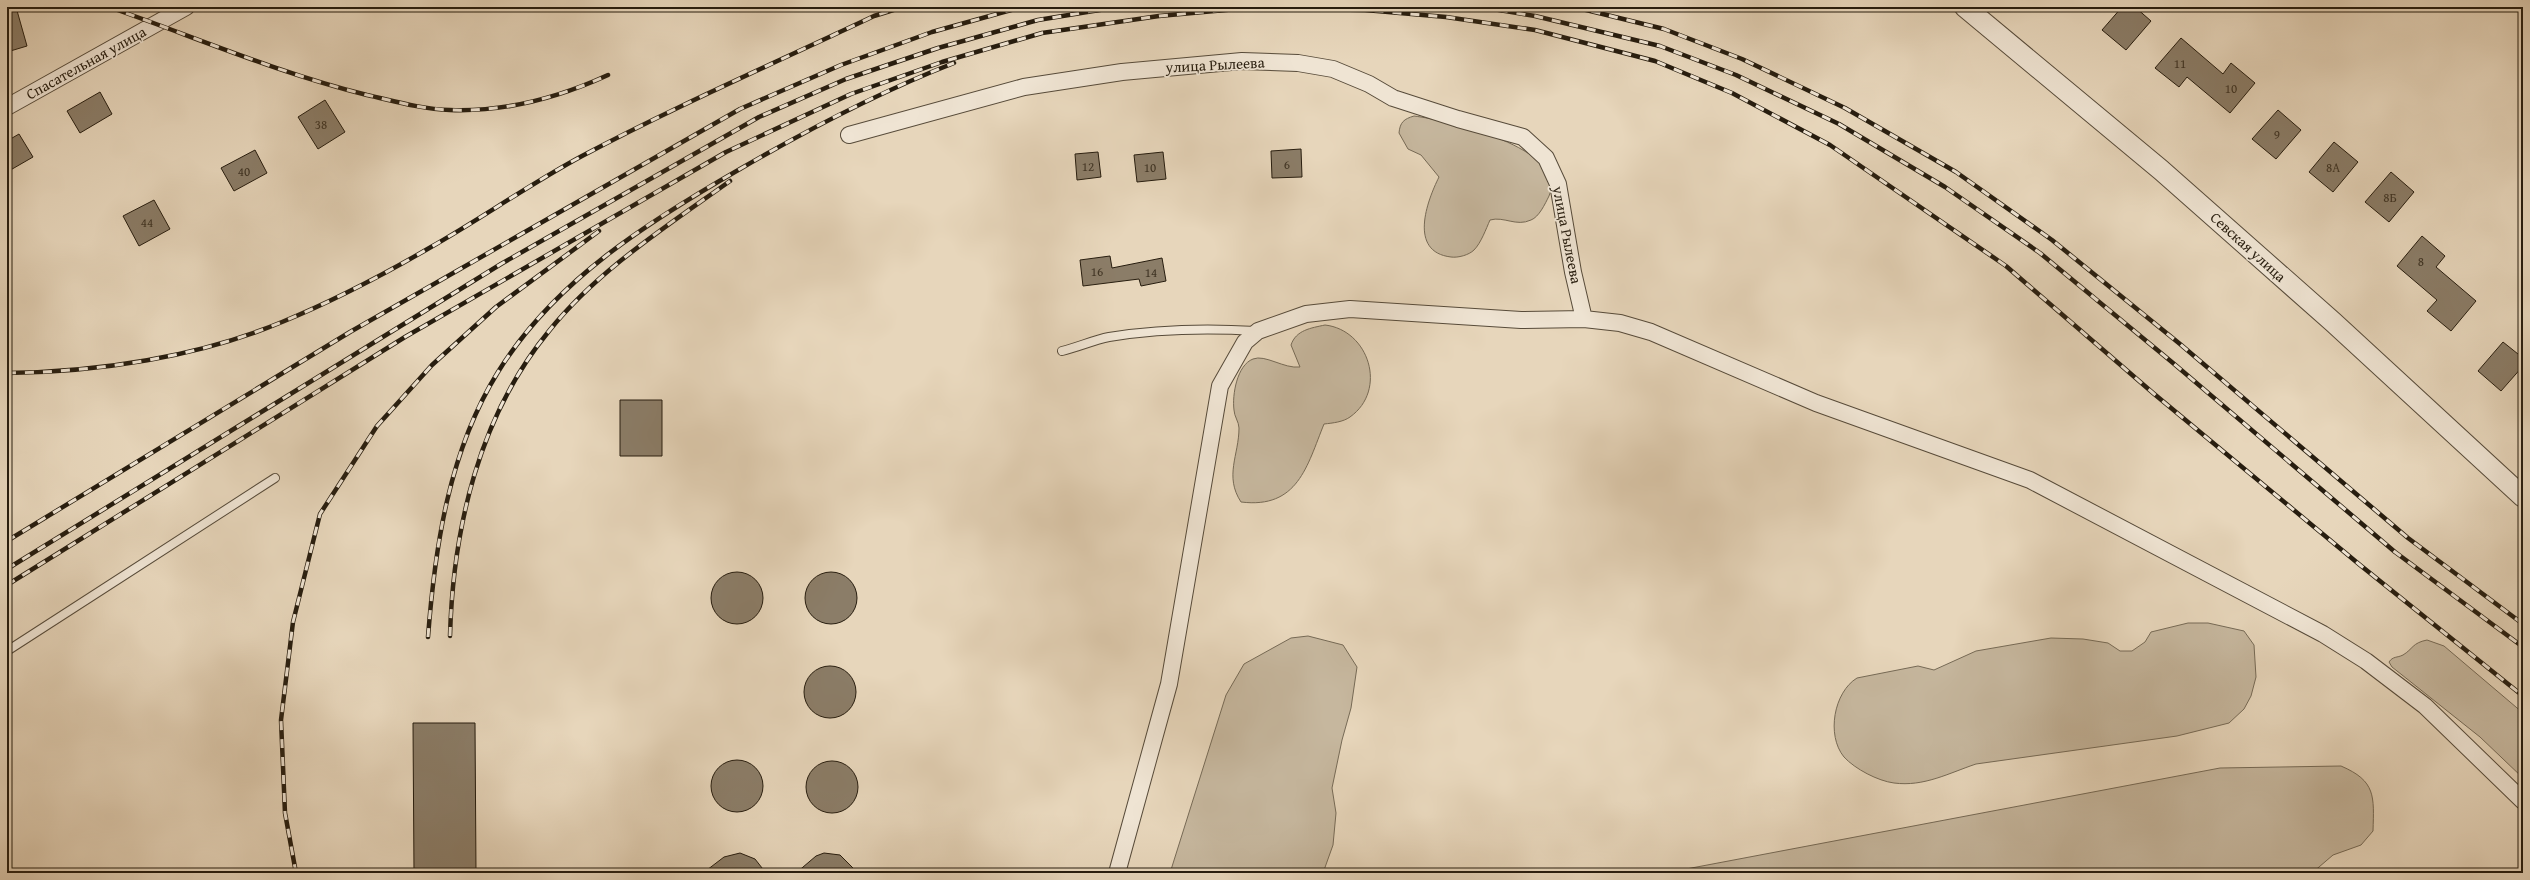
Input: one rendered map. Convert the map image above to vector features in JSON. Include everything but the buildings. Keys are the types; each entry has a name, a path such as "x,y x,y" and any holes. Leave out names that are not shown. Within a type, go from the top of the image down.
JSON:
{"street":[{"name":"Спасательная улица","path":"7,107 186,7"},
{"name":"Севская улица","path":"1974,10 2161,170 2333,322 2523,497"},
{"name":"улица Рылеева","path":"849,135 1024,87 1122,72 1242,61 1298,63 1333,69 1369,84 1393,98 1458,119 1523,137 1546,158 1558,184 1573,272 1584,319"},
{"path":"1117,873 1169,684 1220,386 1246,342 1258,331 1306,314 1350,309 1521,320 1584,319 1620,323 1651,332 1816,403 2030,480 2323,634 2360,657 2424,706 2523,801"}],"lane":[{"path":"1062,351 1108,338 1170,330 1214,328 1258,331"},
{"path":"7,651 275,478"}],"shaded area":[{"path":"1414,116 1452,123 1476,130 1524,151 1541,164 1551,179 1549,196 1539,213 1534,218 1526,222 1515,222 1500,219 1490,220 1479,244 1472,252 1466,255 1451,257 1438,253 1429,246 1425,236 1424,224 1430,199 1439,177 1421,155 1408,149 1399,133 1400,126 1403,122"},
{"path":"1325,325 1340,329 1353,338 1362,349 1368,363 1370,377 1368,392 1362,406 1347,419 1324,424 1305,469 1298,481 1288,491 1276,499 1260,502 1241,502 1236,492 1233,474 1239,428 1234,412 1234,397 1239,374 1248,362 1258,358 1263,358 1288,366 1300,367 1291,345 1293,340 1305,330"},
{"path":"2188,623 2208,623 2244,631 2254,645 2256,677 2251,696 2244,709 2229,723 2177,736 1976,764 1926,781 1905,784 1888,782 1867,774 1854,766 1844,757 1838,748 1834,726 1835,714 1843,693 1857,678 1918,666 1934,670 1976,651 2051,638 2083,639 2108,643 2120,651 2132,651 2145,642 2151,632"},
{"path":"1308,636 1343,645 1357,667 1351,708 1342,740 1332,788 1336,813 1333,845 1323,873 1170,873 1226,695 1244,664 1291,638"},
{"path":"2427,640 2444,646 2523,713 2523,778 2480,737 2392,667 2389,662 2392,659 2403,655 2415,644"},
{"path":"2341,766 2361,778 2367,784 2373,799 2373,831 2361,845 2333,855 2312,873 1665,873 2220,768"}],"railway":[{"path":"109,7 301,76 367,95 429,108 470,110 511,106 550,97 608,75"},
{"path":"7,373 77,370 147,360 216,345 282,322 395,268 582,156 690,102 874,16 903,7"},
{"path":"7,541 350,332 740,109 841,65 932,32 1022,7"},
{"path":"7,569 501,264 759,117 846,79 938,48 1038,20 1118,7"},
{"path":"1481,7 1535,16 1660,46 1736,75 1839,124 1945,187 2040,253 2173,363 2395,552 2523,647"},
{"path":"1574,7 1664,29 1742,59 1845,108 1956,172 2052,240 2180,344 2408,538 2523,624"},
{"path":"7,585 405,337 726,152 851,94 942,62 1042,33 1159,16 1248,8 1365,10 1446,17 1535,30 1655,61 1732,93 1830,145 2006,266 2153,393 2360,565 2523,696"},
{"path":"428,637 440,534 447,500 467,434 481,402 498,372 521,339 547,309 575,281 606,256 671,210 740,169 845,112 899,86 954,63"},
{"path":"450,636 452,595 457,555 464,514 474,475 488,436 504,399 525,364 549,331 589,288 634,250 730,181"},
{"path":"296,873 285,813 281,720 293,622 320,514 377,426 432,365 496,307 599,231"}]}
